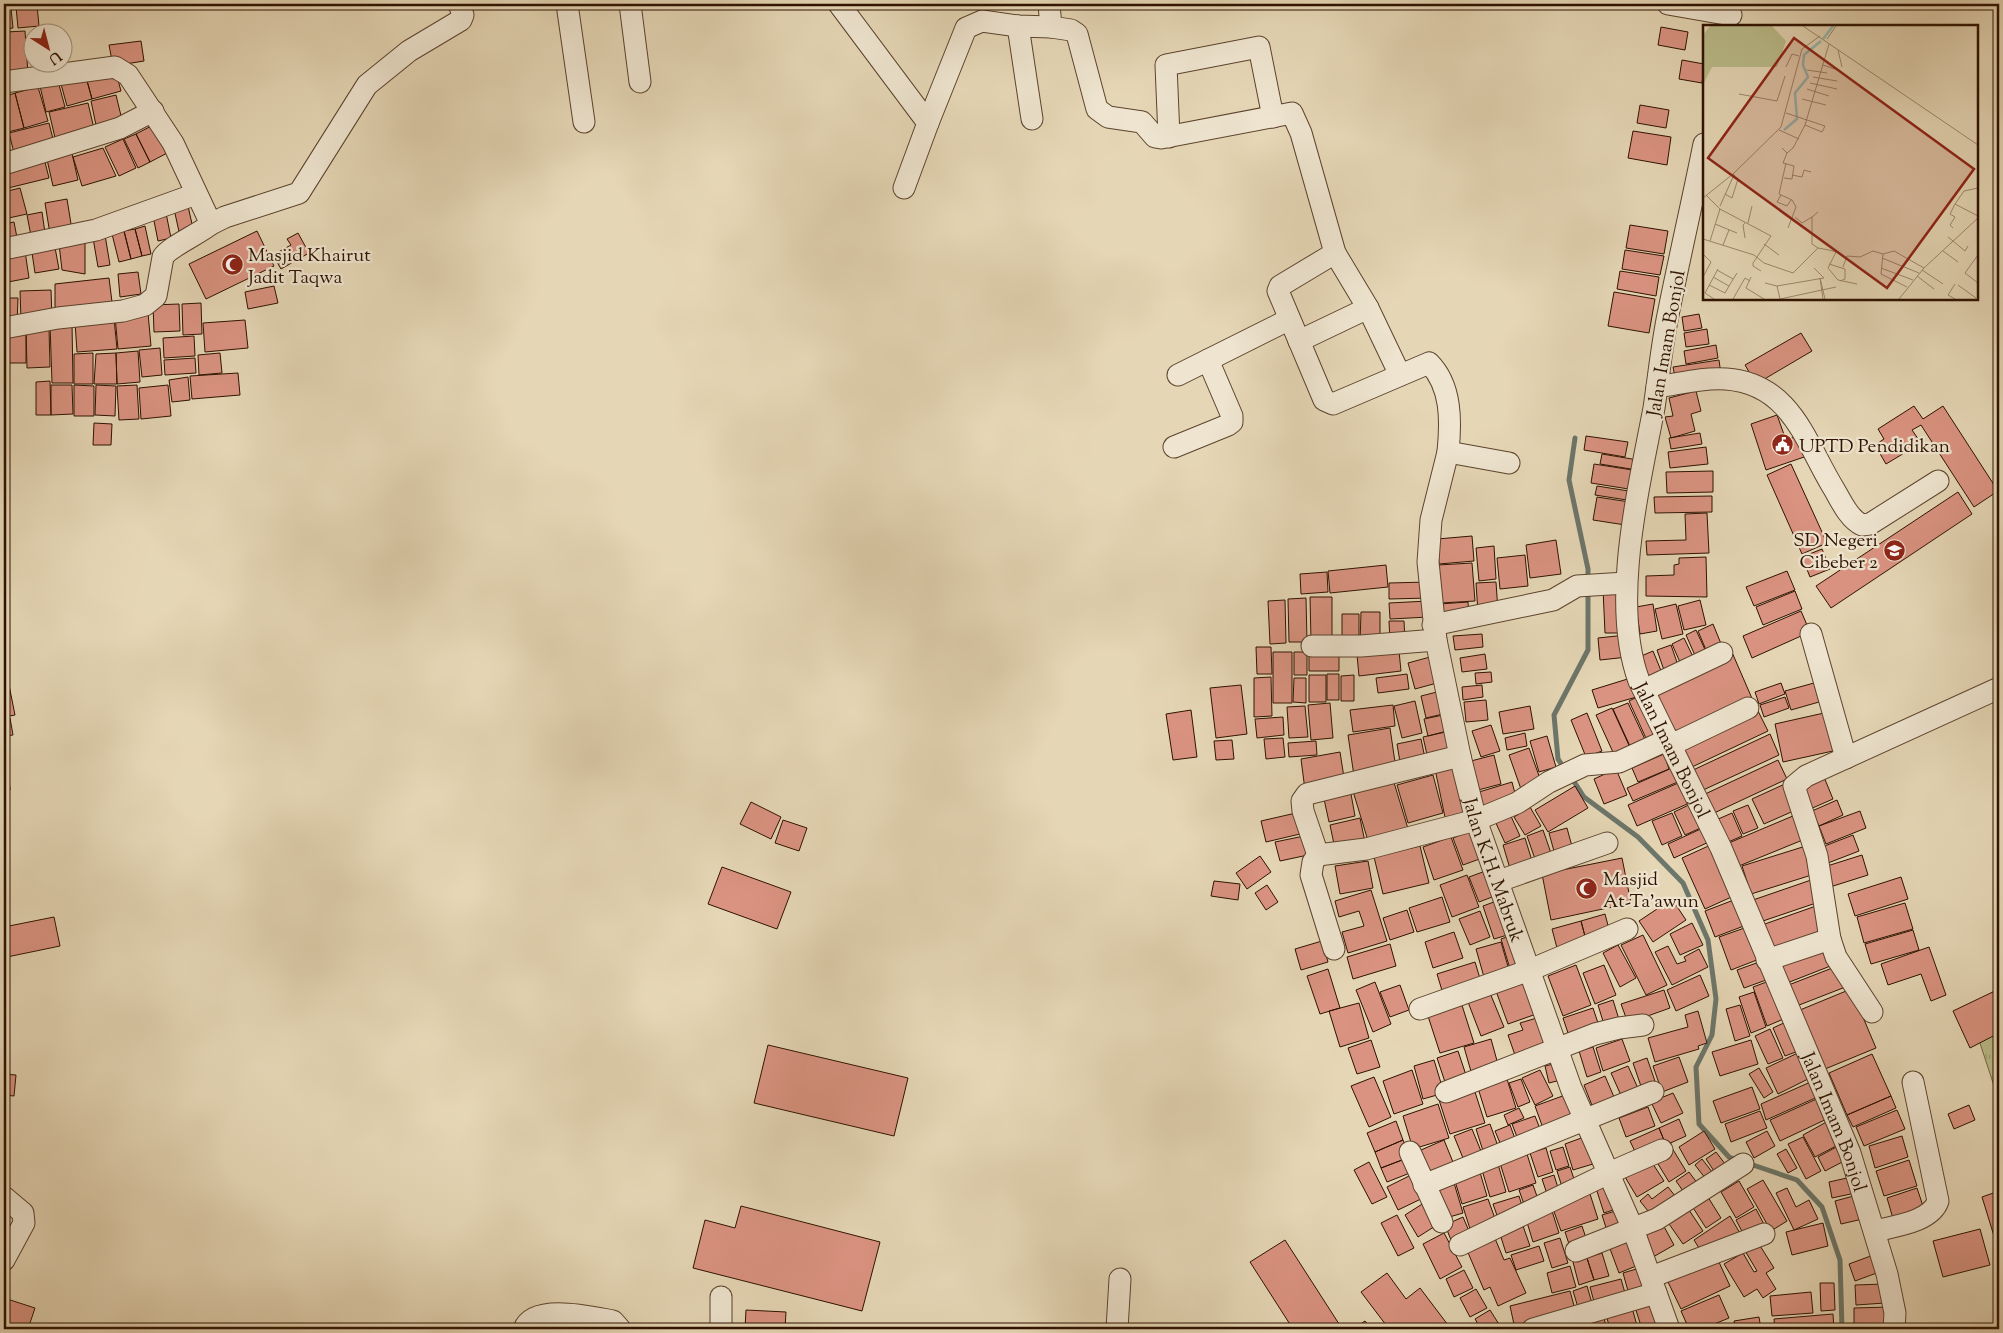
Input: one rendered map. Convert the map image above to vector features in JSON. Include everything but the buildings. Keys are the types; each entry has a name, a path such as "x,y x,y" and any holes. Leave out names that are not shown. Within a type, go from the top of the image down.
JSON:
{"street":[{"path":"4,328 58,318 122,311 150,303 156,296 163,257 166,252 224,217 299,192 367,85 408,51 461,20 463,15 459,4"},
{"path":"567,4 584,122"},
{"path":"630,4 640,82"},
{"path":"839,4 928,123"},
{"path":"1049,4 1051,27"},
{"path":"1668,4 1726,12"},
{"path":"904,188 966,28 982,21 1071,30 1077,34 1097,109 1108,117 1142,122 1155,136 1169,137 1292,113 1297,122 1335,253 1368,308 1400,375 1333,404 1324,400 1288,320 1278,288 1335,253"},
{"path":"1018,26 1032,120"},
{"path":"1169,137 1166,65 1259,47 1274,117"},
{"path":"4,82 115,67 128,76 173,142 211,224"},
{"path":"4,164 120,128 153,111"},
{"name":"Jalan Imam Bonjol","path":"1703,149 1668,312 1626,583 1629,642 1633,663 1644,690 1721,848 1850,1153 1892,1294 1894,1329"},
{"path":"4,250 58,240 96,230 196,194"},
{"path":"1299,341 1368,308"},
{"path":"1178,375 1288,320"},
{"path":"1174,447 1232,422 1232,416 1208,360"},
{"name":"Jalan K.H. Mabruk","path":"1400,375 1429,363 1438,372 1448,400 1450,416 1448,452 1431,520 1428,562 1435,633 1460,756 1476,820 1558,1050 1584,1118 1632,1229 1669,1329"},
{"path":"1657,387 1725,379 1740,381 1769,392 1792,413 1842,502 1856,522 1862,526 1870,524 1938,481"},
{"path":"1448,452 1509,463"},
{"path":"1312,646 1361,646 1435,633 1553,600 1585,585 1626,583"},
{"path":"1811,634 1846,758"},
{"path":"1644,690 1722,653"},
{"path":"1872,1012 1844,970 1830,939 1817,856 1794,786 1806,776 1999,688"},
{"path":"1334,949 1311,875 1313,862 1318,855 1366,849 1476,820 1517,803 1550,782 1585,765 1619,762 1748,708"},
{"path":"1318,855 1303,812 1302,801 1307,794 1460,756"},
{"path":"1499,881 1607,843"},
{"path":"1420,1009 1530,970 1627,929"},
{"path":"1767,960 1830,939"},
{"path":"1446,1092 1595,1034 1643,1025"},
{"path":"1875,1232 1921,1218 1936,1209 1938,1201 1913,1082"},
{"path":"1424,1185 1584,1118 1653,1092"},
{"path":"1460,1246 1609,1173 1662,1150"},
{"path":"1410,1152 1442,1222"},
{"path":"1576,1251 1657,1219 1743,1164"},
{"path":"4,1197 23,1213 24,1224 10,1234 4,1260"},
{"path":"1533,1329 1653,1285 1764,1234"},
{"path":"1117,1329 1120,1279"},
{"path":"721,1297 721,1329"},
{"path":"524,1329 526,1323 539,1315 573,1314 613,1321 620,1329"}],"green space":[{"path":"1999,1011 1999,1101 1975,1028"}],"waterway":[{"path":"1575,438 1569,480 1588,569 1588,582"},
{"path":"1564,768 1558,759 1554,715 1588,650 1588,590"},
{"path":"1571,777 1584,797 1638,837 1683,883 1708,940 1716,999 1712,1035 1696,1067 1699,1124 1729,1157 1737,1160"},
{"path":"1747,1163 1797,1180 1822,1207 1840,1260 1842,1329"}],"place":[{"name":"Masjid Khairut Jadit Taqwa","path":"232,265"},
{"name":"UPTD Pendidikan","path":"1783,445"},
{"name":"SD Negeri Cibeber 2","path":"1894,550"},
{"name":"Masjid At-Ta'awun","path":"1587,889"}]}
